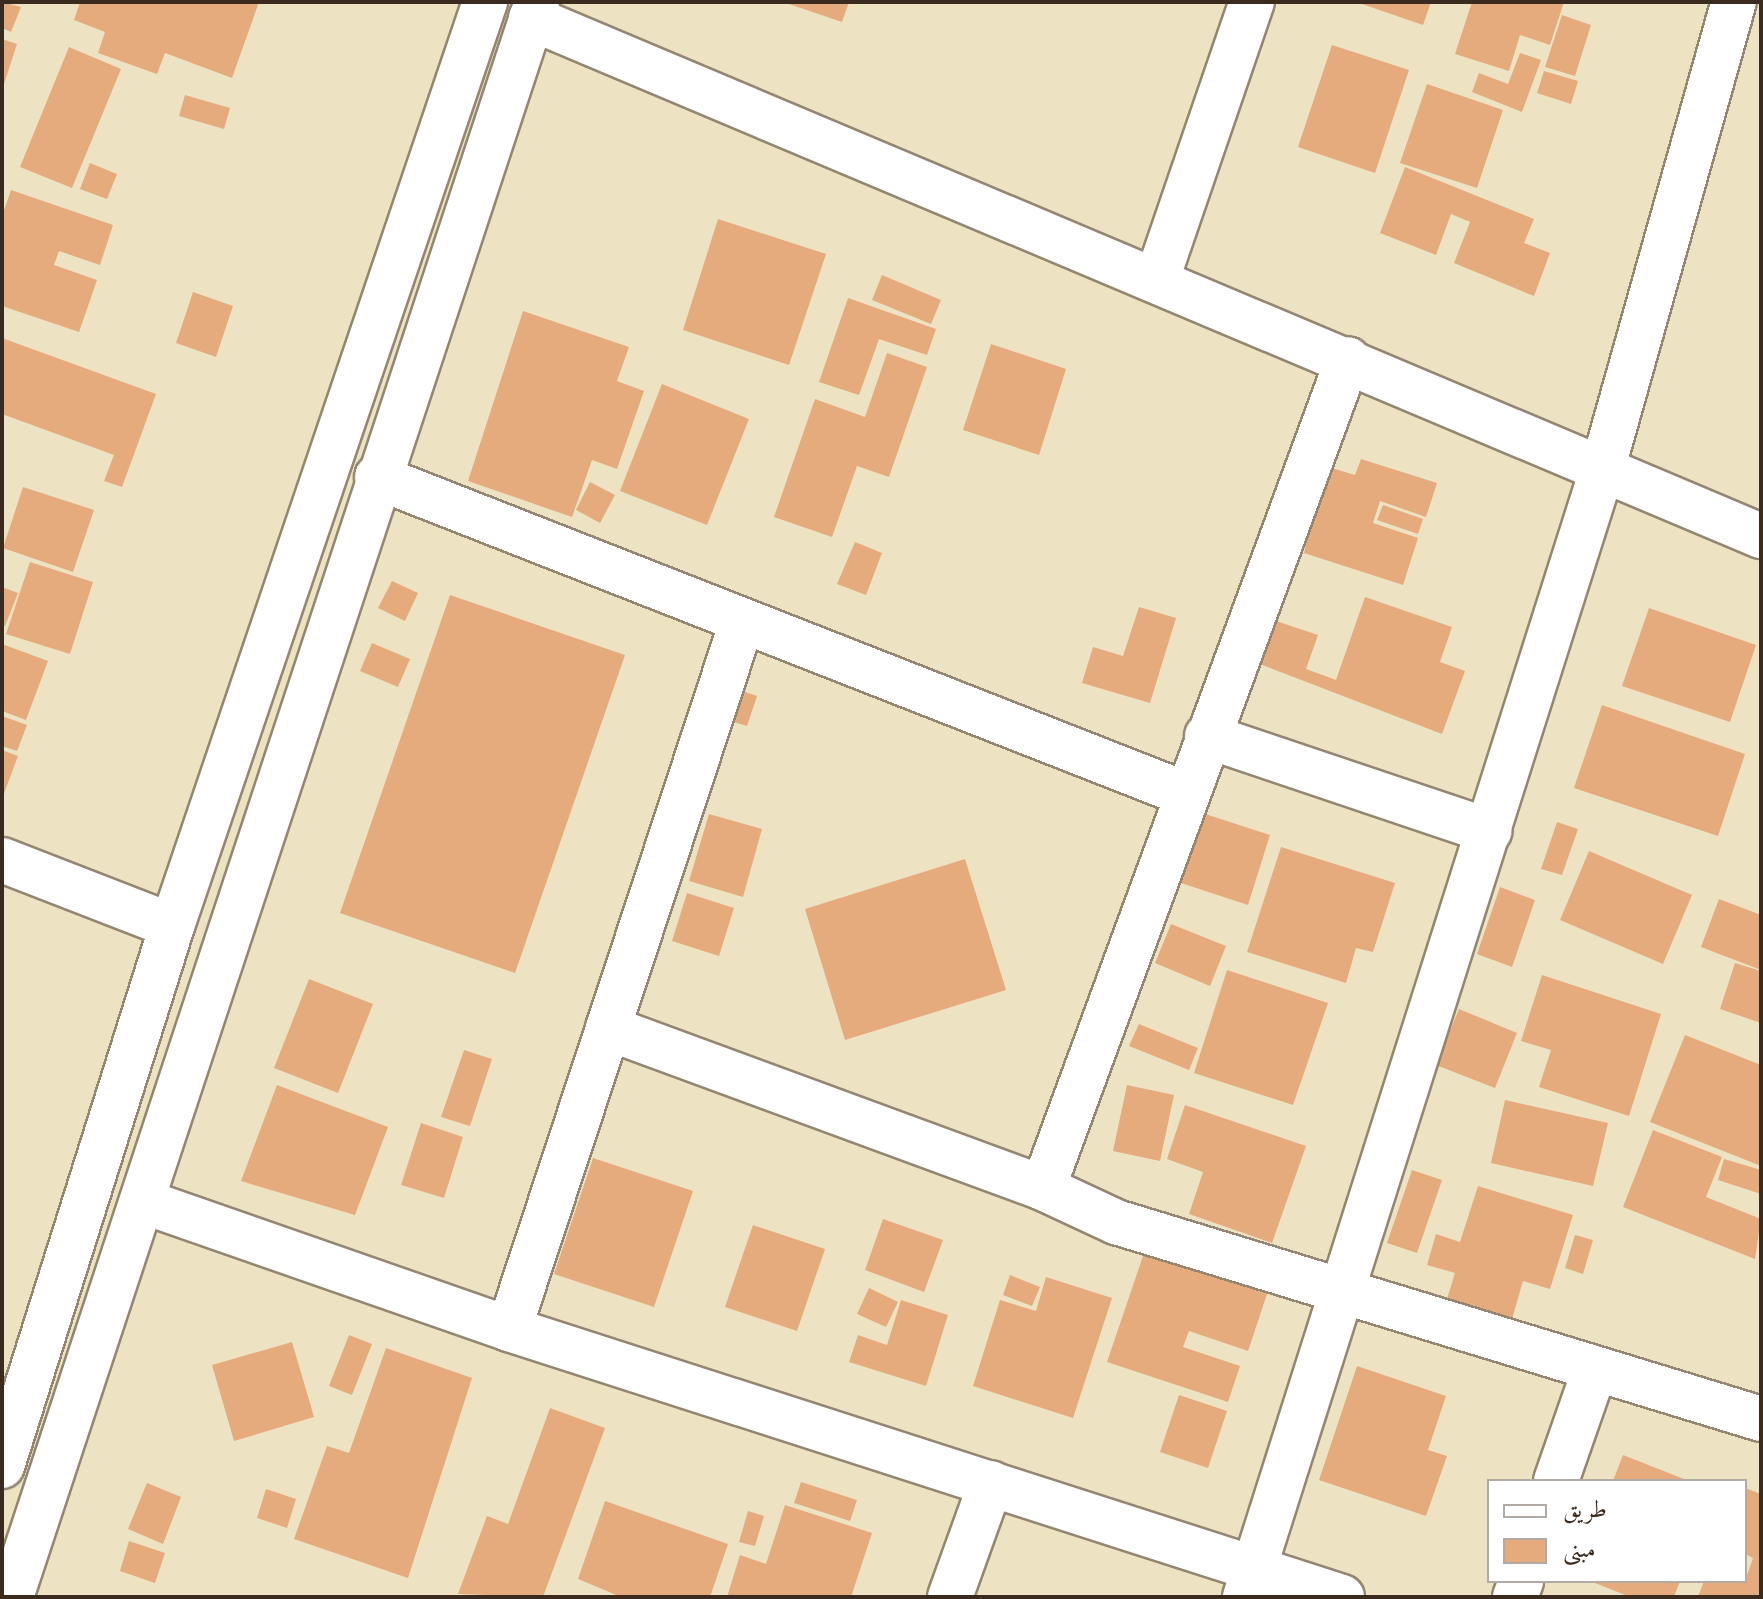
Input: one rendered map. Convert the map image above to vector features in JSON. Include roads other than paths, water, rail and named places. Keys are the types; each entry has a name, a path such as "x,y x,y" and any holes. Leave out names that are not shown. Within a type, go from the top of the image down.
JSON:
{"street":[{"path":"61,1448 5,1442 172,926 485,2"},
{"path":"1158,276 1252,2"},
{"path":"1250,1582 1603,467 1742,8"},
{"path":"11,1597 377,477 534,10 1761,536"},
{"path":"1043,1188 1183,793 1348,359"},
{"path":"377,477 741,625 1183,793"},
{"path":"509,1329 741,625"},
{"path":"1207,736 1489,831"},
{"path":"2,860 172,926"},
{"path":"608,1028 1043,1188 1116,1222 1342,1297 1761,1419"},
{"path":"142,1201 509,1329 991,1483 1250,1582 1342,1597"},
{"path":"1557,1479 1594,1372"},
{"path":"2,1481 44,1496"},
{"path":"950,1597 991,1483"}]}
